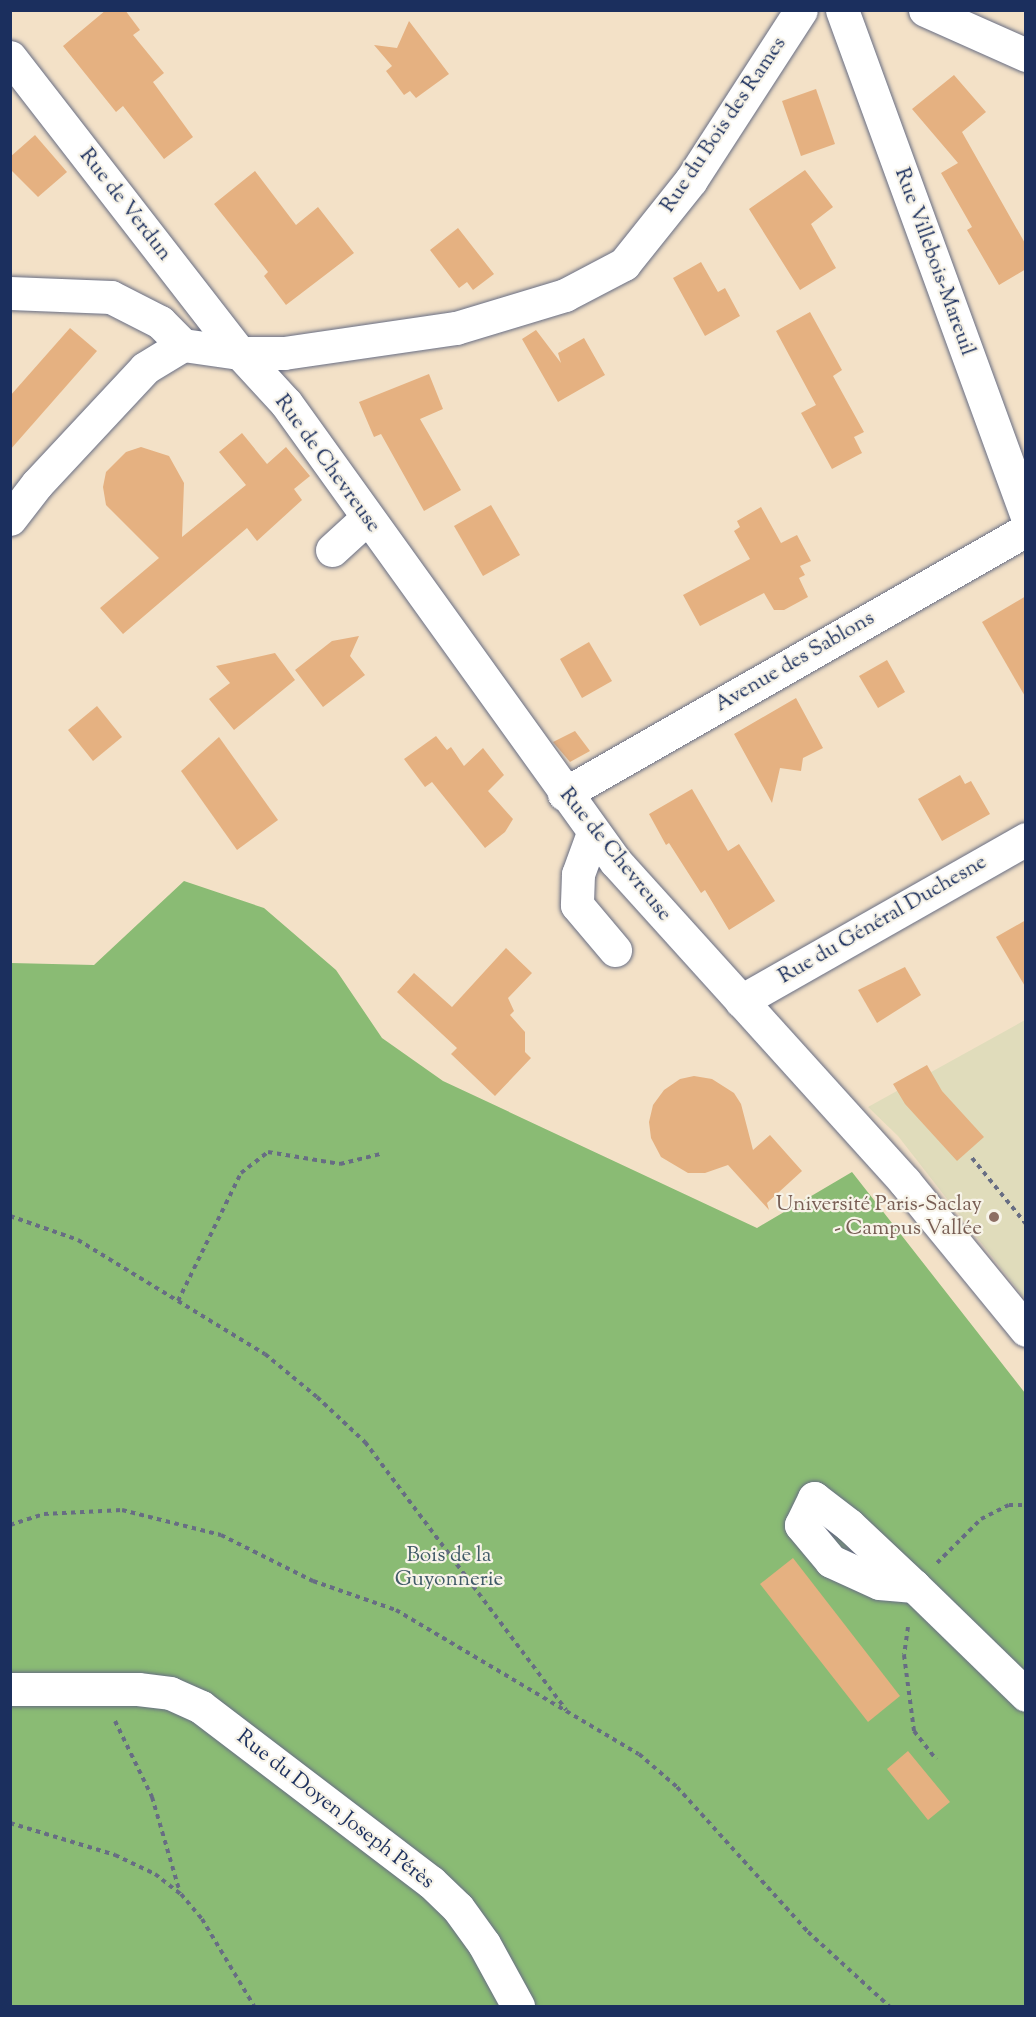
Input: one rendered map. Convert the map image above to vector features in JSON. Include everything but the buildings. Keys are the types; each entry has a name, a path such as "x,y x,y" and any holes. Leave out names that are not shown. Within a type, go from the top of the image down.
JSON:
{"street":[{"name":"Rue du Bois des Rames","path":"183,345 240,353 284,353 456,328 565,295 624,264 691,180 801,10"},
{"name":"Rue Villebois-Mareuil","path":"842,10 1026,514"},
{"path":"925,10 1026,56"},
{"name":"Rue de Verdun","path":"10,57 240,353"},
{"path":"10,293 111,297 160,322 183,345 145,368 37,484 10,519"},
{"name":"Rue de Chevreuse","path":"240,353 286,403 593,833 905,1182 1026,1330"},
{"path":"332,550 367,518"},
{"name":"Avenue des Sablons","path":"564,794 1026,530"},
{"path":"593,833 578,874 577,905 615,950"},
{"name":"Rue du Général Duchesne","path":"741,1001 1026,839"},
{"path":"914,1586 1026,1695"},
{"name":"Rue du Doyen Joseph Pérès","path":"10,1689 101,1689 170,1694 201,1707 431,1882 458,1908 484,1944 518,2007"}],"path":[{"path":"178,1301 242,1173 268,1152 340,1164 380,1154"},
{"path":"972,1158 1026,1224"},
{"path":"10,1216 78,1240 265,1354 365,1442 567,1711"},
{"path":"10,1525 44,1514 122,1510 221,1535 313,1581 396,1610 639,1754 677,1787 808,1932 889,2007"},
{"path":"101,1689 152,1797 181,1894"},
{"path":"10,1823 116,1855 155,1874 181,1894 202,1919 254,2007"}],"shaded area":[{"name":"Université Paris-Saclay - Campus Vallée","path":"1025,1020 1025,1299 898,1136 868,1107"}],"green space":[{"name":"Bois de la Guyonnerie","path":"184,881 264,908 336,970 382,1038 443,1081 757,1228 852,1172 1025,1393 1025,2006 11,2006 11,963 94,965"}],"place":[{"name":"Université Paris-Saclay - Campus Vallée","path":"994,1217"}]}
